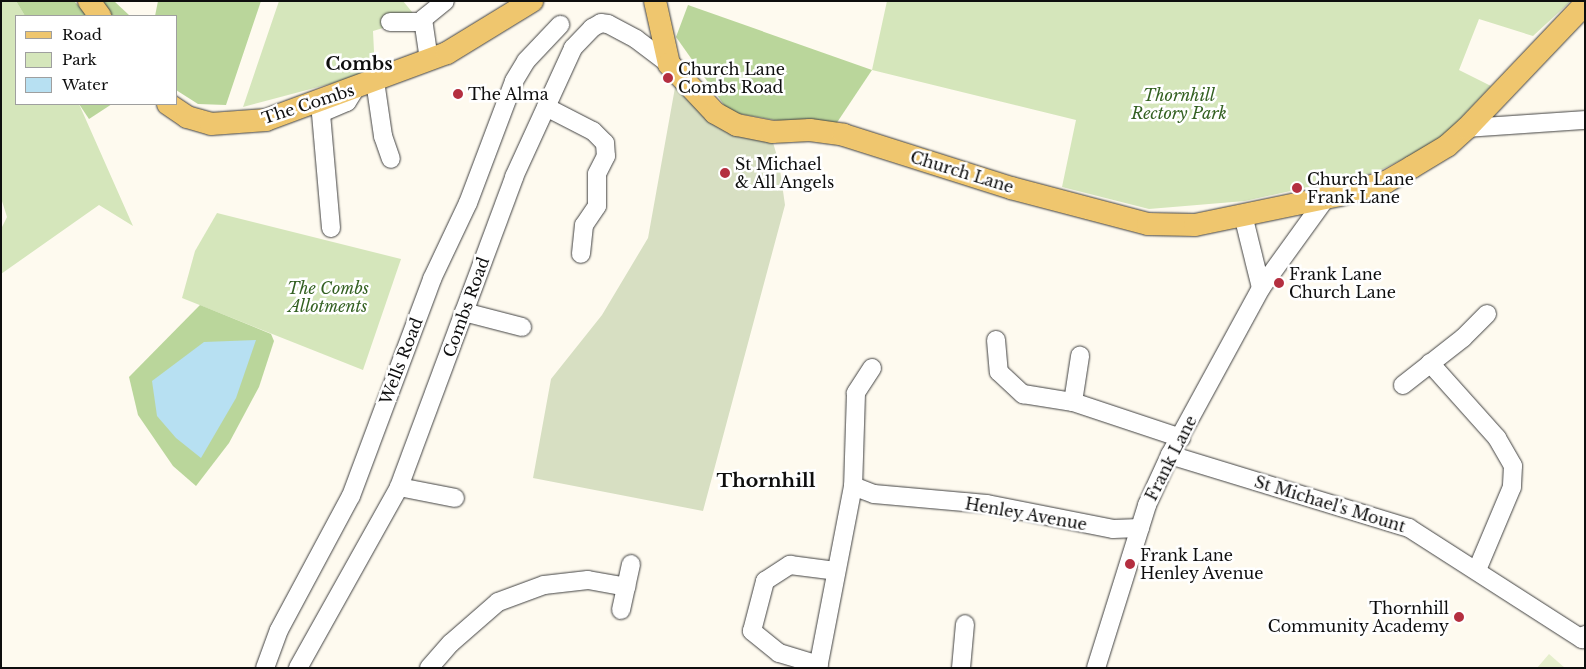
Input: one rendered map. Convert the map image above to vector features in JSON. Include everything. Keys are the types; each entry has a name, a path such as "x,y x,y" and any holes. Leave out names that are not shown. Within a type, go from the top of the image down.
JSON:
{"main road":[{"path":"89,1 99,15"},
{"name":"The Combs","path":"170,105 188,117 211,124 266,120 365,85 447,53 532,1"},
{"path":"655,1 669,64"},
{"name":"Church Lane","path":"669,64 715,113 737,125 772,132 810,130 844,135 1012,188 1148,224 1195,225 1333,197 1386,182 1447,146 1467,128 1585,4"}],"street":[{"path":"429,60 422,22 426,15 445,1"},
{"path":"390,22 422,22"},
{"name":"Combs Road","path":"298,668 399,487 514,177 573,48 592,28 601,23 636,39 669,64"},
{"name":"Wells Road","path":"265,668 279,630 351,496 432,279 468,203 527,48 560,25"},
{"path":"331,228 321,113 347,102 365,85"},
{"name":"The Combs","path":"365,85 391,159"},
{"path":"546,107 593,131 605,143 606,156 597,174 597,206 584,225 580,254"},
{"path":"1467,128 1585,120"},
{"name":"Frank Lane","path":"1096,668 1140,528 1170,455 1181,438 1261,288 1333,197"},
{"path":"1243,215 1261,288"},
{"path":"464,312 522,326"},
{"path":"1403,385 1487,314"},
{"path":"996,340 1000,372 1023,394 1073,402 1181,438"},
{"path":"1073,402 1080,356"},
{"path":"1430,363 1497,438 1513,466 1512,487 1477,570"},
{"path":"836,571 790,565 765,581 752,631 779,653 819,666 853,486 856,393 872,368"},
{"name":"St Michael's Mount","path":"1170,455 1409,528 1584,637"},
{"name":"Henley Avenue","path":"853,486 874,494 987,504 1113,529 1140,528"},
{"path":"399,487 456,498"},
{"path":"621,610 631,564"},
{"path":"429,668 452,643 498,602 544,585 588,580 626,587"},
{"path":"961,668 965,624"}],"green space":[{"path":"1,1 16,1 24,15 15,15 15,105 79,105 133,226 99,205 1,274 1,229 7,217 1,198"},
{"path":"16,1 74,1 88,15 24,15"},
{"path":"96,1 114,1 129,15 108,15"},
{"path":"158,1 261,1 226,105 198,104 178,91 178,15 155,15"},
{"path":"279,1 403,1 417,18 373,31 375,72 243,107"},
{"name":"Thornhill Rectory Park","path":"887,1 1571,1 1533,36 1479,19 1459,70 1491,86 1439,141 1377,172 1245,201 1149,209 1062,187 1076,120 872,70"},
{"path":"688,5 872,70 832,130 729,112 676,37"},
{"path":"676,82 772,139 779,163 785,205 703,511 533,478 551,379 602,315 648,238"},
{"path":"80,105 110,105 89,119"},
{"name":"The Combs Allotments","path":"217,213 401,259 363,370 182,298 195,251"},
{"path":"200,305 271,334 274,341 259,387 229,443 196,486 173,466 138,415 129,377"},
{"path":"1549,654 1565,668 1537,668"}],"water":[{"path":"256,340 236,398 201,458 176,438 157,416 152,381 204,342"}],"place":[{"name":"Church Lane Combs Road","path":"668,78"},
{"name":"The Alma","path":"458,94"},
{"name":"St Michael & All Angels","path":"725,173"},
{"name":"Church Lane Frank Lane","path":"1297,188"},
{"name":"Frank Lane Church Lane","path":"1279,283"},
{"name":"Frank Lane Henley Avenue","path":"1130,564"},
{"name":"Thornhill Community Academy","path":"1459,617"}],"district":[{"name":"Combs","path":"359,64"},
{"name":"Thornhill","path":"766,481"}]}
